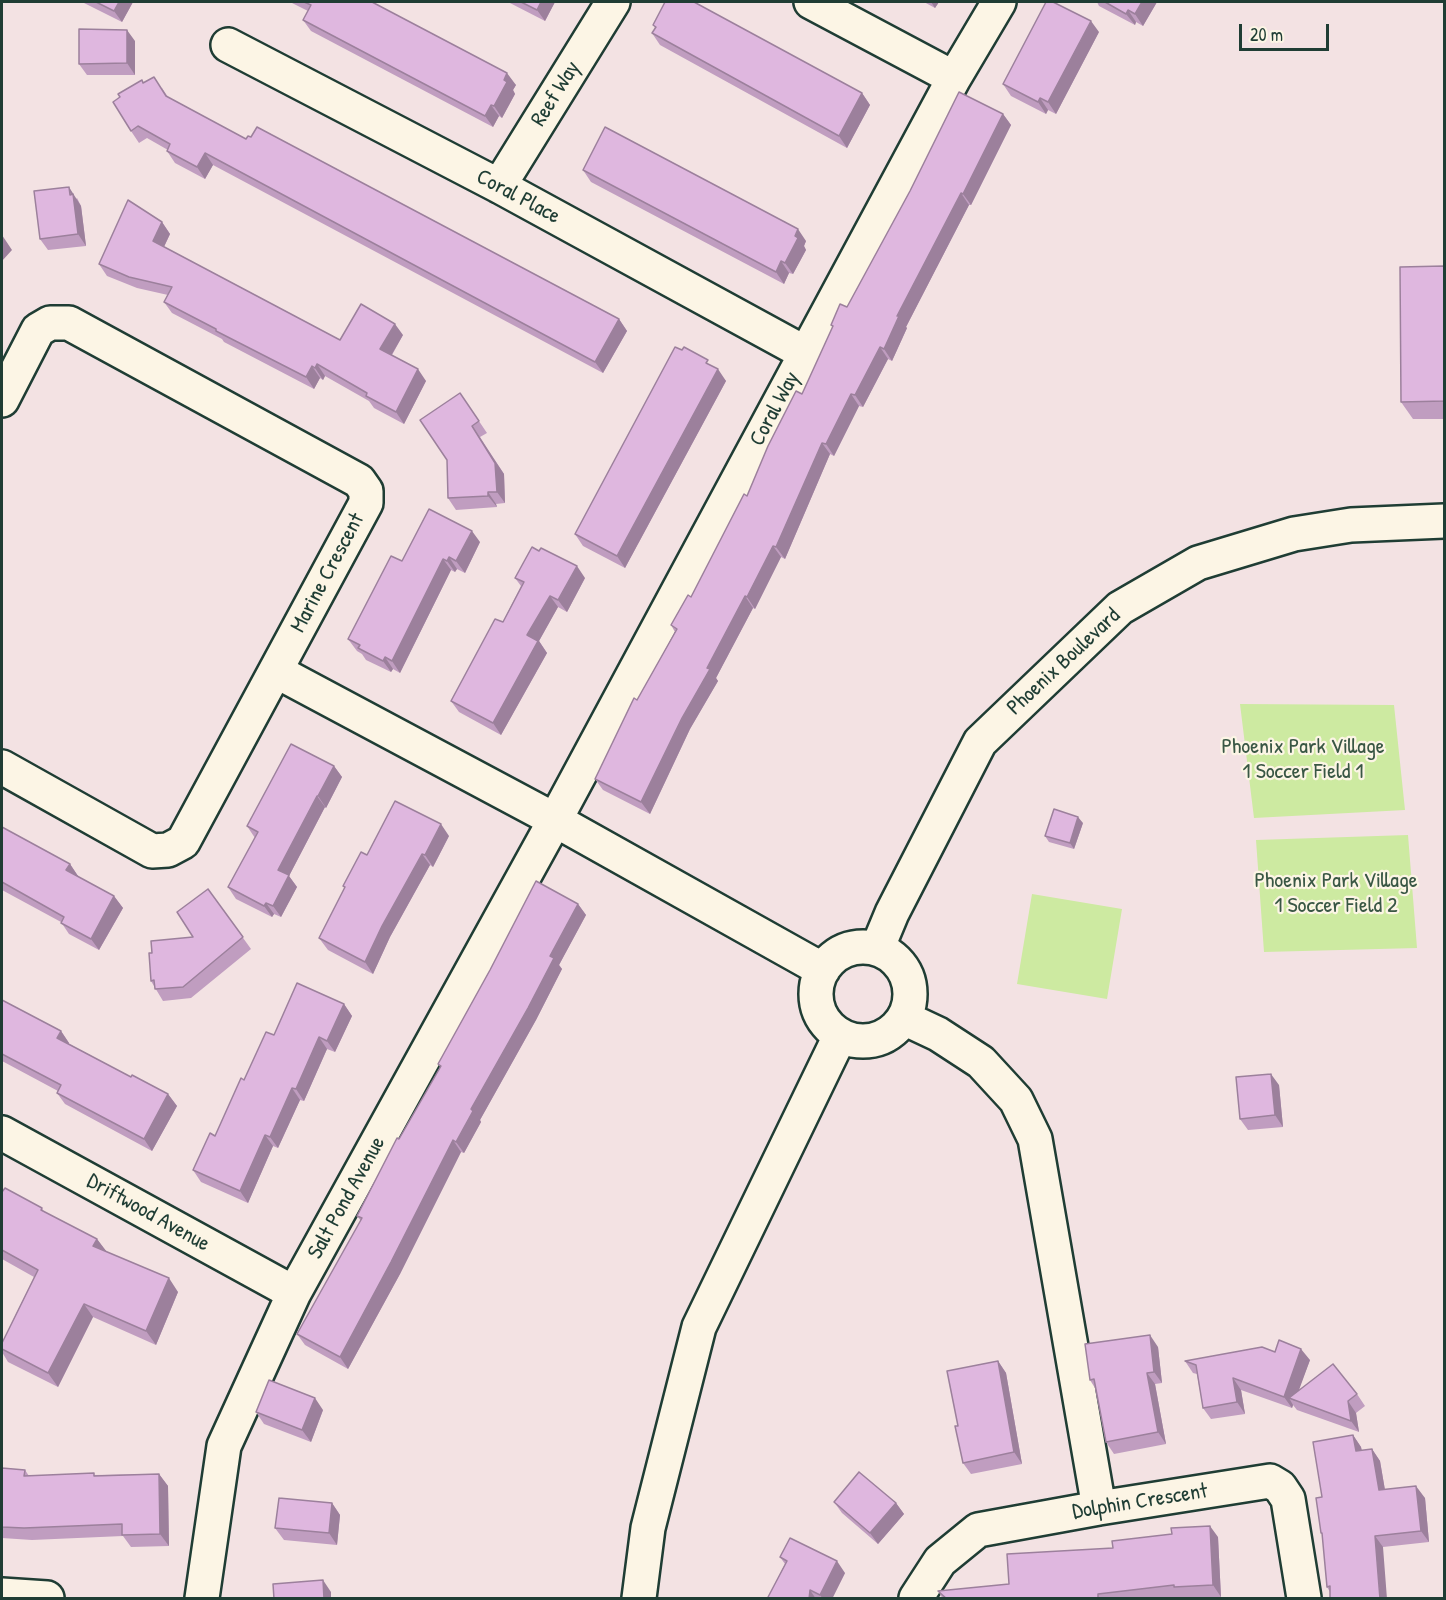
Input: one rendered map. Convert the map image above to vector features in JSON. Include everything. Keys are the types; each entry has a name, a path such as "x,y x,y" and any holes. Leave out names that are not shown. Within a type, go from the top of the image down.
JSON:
{"street":[{"name":"Reef Way","path":"499,186 614,2"},
{"path":"811,2 954,78"},
{"name":"Coral Way","path":"555,820 954,78 999,2"},
{"name":"Coral Place","path":"228,45 499,186 805,353"},
{"name":"Marine Crescent","path":"2,400 38,330 50,322 69,323 359,481 366,491 366,503 183,842 168,850 152,850 2,766"},
{"name":"Phoenix Boulevard","path":"877,949 892,914 980,742 1120,608 1198,563 1294,534 1351,525 1444,521"},
{"path":"276,670 555,820 823,970"},
{"name":"Salt Pond Avenue","path":"202,1599 224,1446 294,1293 555,820"},
{"path":"852,948 877,949 890,955 901,964 908,977 911,991 910,1005 904,1018 895,1030 882,1038 853,1041 840,1036 822,1018 817,1006 815,994 823,970 831,960 852,948"},
{"path":"904,1018 938,1034 981,1062 1016,1100 1035,1139 1099,1508"},
{"path":"639,1599 648,1528 699,1327 840,1036"},
{"name":"Driftwood Avenue","path":"2,1133 294,1293"},
{"name":"Dolphin Crescent","path":"916,1599 940,1561 978,1530 1270,1481 1280,1487 1288,1499 1304,1599"},
{"path":"2,1595 48,1599"}],"green space":[{"name":"Phoenix Park Village 1 Soccer Field 1","path":"1240,704 1394,705 1405,810 1254,818"},
{"name":"Phoenix Park Village 1 Soccer Field 2","path":"1408,835 1417,948 1264,952 1256,840"},
{"path":"1032,894 1122,909 1107,999 1017,984"}],"building":[{"path":"96,2 119,2 114,11"},
{"path":"304,2 372,2 507,73 504,80 507,82 494,106 491,105 485,116 303,20 311,5"},
{"path":"521,2 541,2 537,10"},
{"path":"665,2 694,2 862,93 839,136 652,33 656,27 653,25"},
{"path":"1046,2 1053,2 1091,21 1048,102 1040,98 1038,102 1003,84"},
{"path":"1105,2 1142,2 1135,14 1128,10 1126,14"},
{"path":"79,29 127,30 127,63 79,64"},
{"path":"154,77 166,96 246,139 248,136 251,137 257,127 619,319 595,362 205,153 197,167 167,151 170,144 138,126 131,131 113,102 120,97 118,94 142,80 143,83"},
{"path":"959,92 1003,114 897,316 899,316 884,349 880,347 855,395 851,394 826,444 822,443 776,547 773,546 747,597 745,596 641,802 595,779 634,698 637,700 677,629 671,625 688,595 691,597 744,494 747,496 768,446 796,391 802,394 833,326 831,325 840,304 847,307 910,191"},
{"path":"605,127 798,229 795,236 798,238 785,263 781,261 776,272 583,170"},
{"path":"69,187 70,195 73,194 78,234 40,239 34,191"},
{"path":"128,200 162,222 153,241 340,340 361,304 395,324 380,349 418,369 396,412 366,396 367,393 317,364 315,368 312,366 306,377 164,302 172,287 129,277 99,264"},
{"path":"1444,266 1444,401 1401,402 1400,267"},
{"path":"675,347 682,350 684,347 708,360 706,363 718,369 617,556 575,534"},
{"path":"460,393 479,421 472,426 495,463 497,492 488,492 488,496 448,498 447,460 420,420"},
{"path":"429,509 472,531 456,561 449,557 447,561 443,559 392,661 385,657 383,661 358,648 360,645 348,639 391,556 402,561"},
{"path":"532,547 539,551 541,548 577,566 558,600 550,596 527,635 538,641 493,723 451,701 495,619 503,622 524,582 515,578"},
{"path":"291,744 334,766 278,870 289,875 273,906 266,903 264,906 228,887 258,832 247,826"},
{"path":"395,801 441,824 382,926 365,962 319,938 361,852 367,855"},
{"path":"1054,809 1078,817 1070,843 1045,836"},
{"path":"2,827 70,864 66,870 114,896 91,939 61,923 64,917 2,882"},
{"path":"536,881 578,904 550,956 554,958 528,1008 471,1109 473,1111 456,1142 453,1140 340,1357 297,1334 362,1218 357,1216 397,1138 399,1139 441,1066 438,1064"},
{"path":"208,889 243,937 183,987 155,989 154,980 151,981 149,953 152,953 151,941 193,937 177,912"},
{"path":"297,983 344,1004 327,1041 319,1037 296,1089 292,1088 270,1137 265,1135 240,1191 193,1170 210,1133 215,1136 241,1078 244,1080 266,1032 274,1035"},
{"path":"2,1000 61,1031 57,1038 168,1094 144,1139 57,1093 61,1085 2,1054"},
{"path":"1271,1074 1275,1115 1240,1119 1236,1077"},
{"path":"5,1188 97,1239 93,1246 169,1278 146,1331 84,1304 48,1373 2,1349 2,1343 38,1270 2,1250 2,1192"},
{"path":"1150,1335 1154,1372 1147,1373 1158,1432 1106,1442 1094,1379 1090,1380 1085,1344"},
{"path":"1279,1340 1301,1349 1284,1397 1233,1378 1237,1402 1203,1408 1196,1365 1185,1361 1262,1347 1275,1352"},
{"path":"998,1361 1014,1452 963,1463 947,1371"},
{"path":"1333,1364 1357,1394 1348,1401 1351,1421 1289,1398"},
{"path":"269,1380 315,1398 302,1430 256,1412"},
{"path":"1353,1435 1356,1451 1372,1449 1379,1490 1416,1486 1421,1531 1375,1536 1380,1599 1330,1599 1330,1586 1327,1587 1316,1498 1322,1497 1313,1442"},
{"path":"2,1468 25,1470 24,1476 94,1473 94,1476 159,1474 160,1534 122,1535 122,1524 2,1527"},
{"path":"859,1472 896,1503 870,1533 834,1502"},
{"path":"279,1498 332,1503 329,1533 275,1528"},
{"path":"1210,1526 1213,1585 1174,1587 1174,1585 1098,1594 1098,1599 947,1599 938,1591 1009,1584 1007,1554 1113,1548 1112,1541 1172,1534 1171,1528"},
{"path":"790,1538 837,1561 820,1595 810,1590 809,1599 767,1599 787,1561 780,1557"},
{"path":"323,1580 324,1599 274,1599 273,1584"}]}
